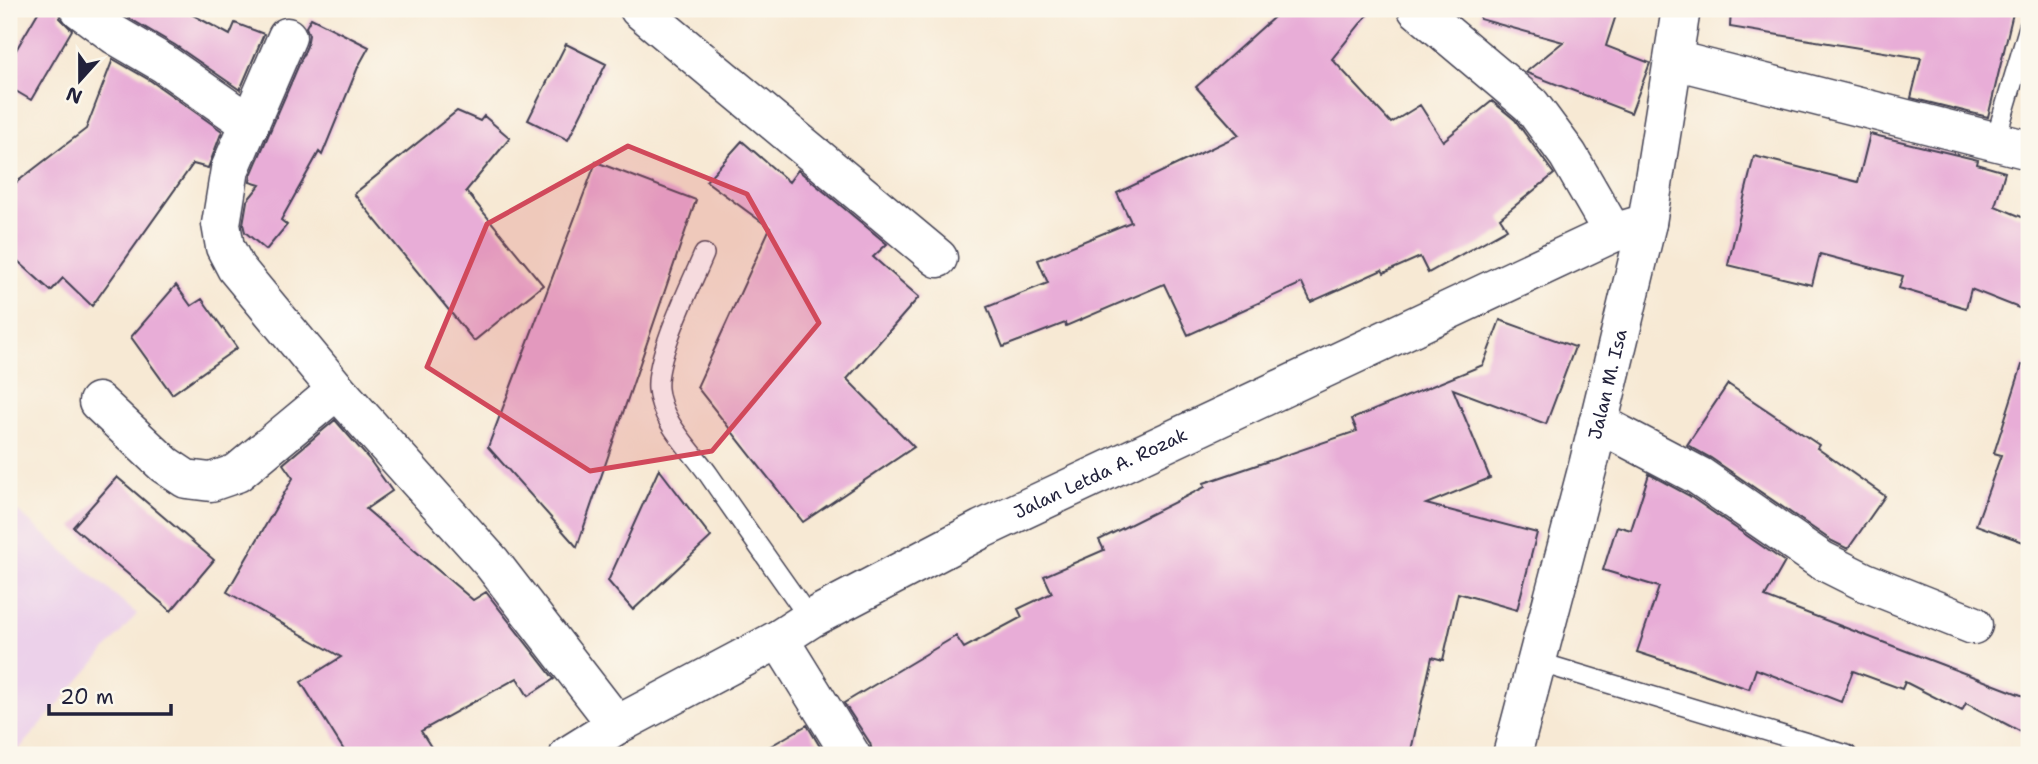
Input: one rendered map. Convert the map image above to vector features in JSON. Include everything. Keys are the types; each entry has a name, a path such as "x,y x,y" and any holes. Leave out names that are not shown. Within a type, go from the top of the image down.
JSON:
{"street":[{"path":"80,9 250,124"},
{"path":"639,9 938,258"},
{"path":"1417,9 1531,105 1568,155 1630,228"},
{"name":"Jalan M. Isa","path":"1512,755 1598,423 1630,228 1674,60 1681,9"},
{"path":"287,37 230,169 221,224 225,247 236,268 337,390 492,563 617,726"},
{"path":"1674,60 2012,145"},
{"name":"Jalan Letda A. Rozak","path":"569,755 794,629 982,529 1630,228"},
{"path":"98,402 165,465 186,479 211,482 237,472 337,390"},
{"path":"1598,423 1699,476 1821,559 1865,582 1973,625"},
{"path":"794,629 851,755"}],"lane":[{"path":"2012,145 2029,27"},
{"path":"704,254 660,362 657,388 670,424 696,457 794,629"},
{"path":"1538,662 1847,755"}],"highlighted area":[{"path":"628,146 747,194 819,323 712,451 590,471 427,367 487,224"}],"shaded area":[{"path":"9,504 137,614 14,755 9,755"}],"building":[{"path":"40,9 59,9 60,18 72,30 31,100 9,87 9,62"},
{"path":"132,9 182,9 230,35 235,23 264,34 240,90 175,45 129,18"},
{"path":"1283,9 1372,9 1332,59 1391,123 1420,105 1443,141 1492,101 1515,120 1554,174 1500,218 1507,229 1428,273 1420,257 1384,273 1382,270 1311,302 1302,283 1188,335 1164,284 1066,326 1065,323 1003,347 987,307 1048,283 1038,260 1131,222 1117,193 1239,135 1196,87"},
{"path":"1481,9 1618,9 1606,46 1650,63 1631,113 1527,73 1563,42 1480,19"},
{"path":"1731,9 2014,9 1988,117 1911,98 1921,58 1730,27"},
{"path":"311,18 369,47 358,67 322,155 319,152 281,220 287,225 266,250 245,232 243,224 247,201 260,185 250,182 251,175 307,46 309,35 306,27"},
{"path":"566,44 606,64 568,140 528,120"},
{"path":"113,59 151,81 222,131 208,168 193,164 92,306 63,278 51,291 9,253 9,188 86,129"},
{"path":"457,111 480,121 484,116 510,138 466,191 543,285 474,341 354,194"},
{"path":"1870,134 1978,160 1977,164 2005,172 1995,206 2029,220 2029,312 1971,289 1966,308 1899,288 1903,276 1820,254 1812,285 1728,265 1754,156 1858,182"},
{"path":"742,141 789,182 798,170 887,244 873,257 919,297 847,379 914,447 803,522 697,387 770,228 706,181"},
{"path":"596,162 696,200 577,547 488,447"},
{"path":"176,285 191,306 202,299 237,348 172,394 131,337"},
{"path":"1500,320 1575,347 1546,424 1453,389 1490,478 1426,504 1537,533 1517,610 1458,593 1443,660 1432,657 1410,755 873,755 870,743 844,703 956,636 964,648 1022,617 1018,609 1052,593 1044,576 1104,550 1099,540 1205,487 1204,483 1357,431 1352,419 1483,365"},
{"path":"2022,365 2029,366 2029,544 1976,525 2001,455 1994,453"},
{"path":"1728,384 1819,445 1817,448 1885,496 1848,549 1832,541 1711,458 1687,445"},
{"path":"335,420 392,491 366,509 473,600 486,592 554,679 528,696 517,678 421,731 436,755 347,755 301,682 341,657 227,592 293,478 283,464"},
{"path":"659,469 711,537 633,610 608,581"},
{"path":"1649,474 1688,495 1785,562 1765,597 2029,698 2029,736 1966,703 1962,711 1905,682 1902,689 1853,671 1841,702 1756,669 1749,689 1637,652 1659,587 1603,570 1617,526 1631,530"},
{"path":"117,477 214,560 171,611 73,527"},
{"path":"807,725 825,755 755,755"}]}
